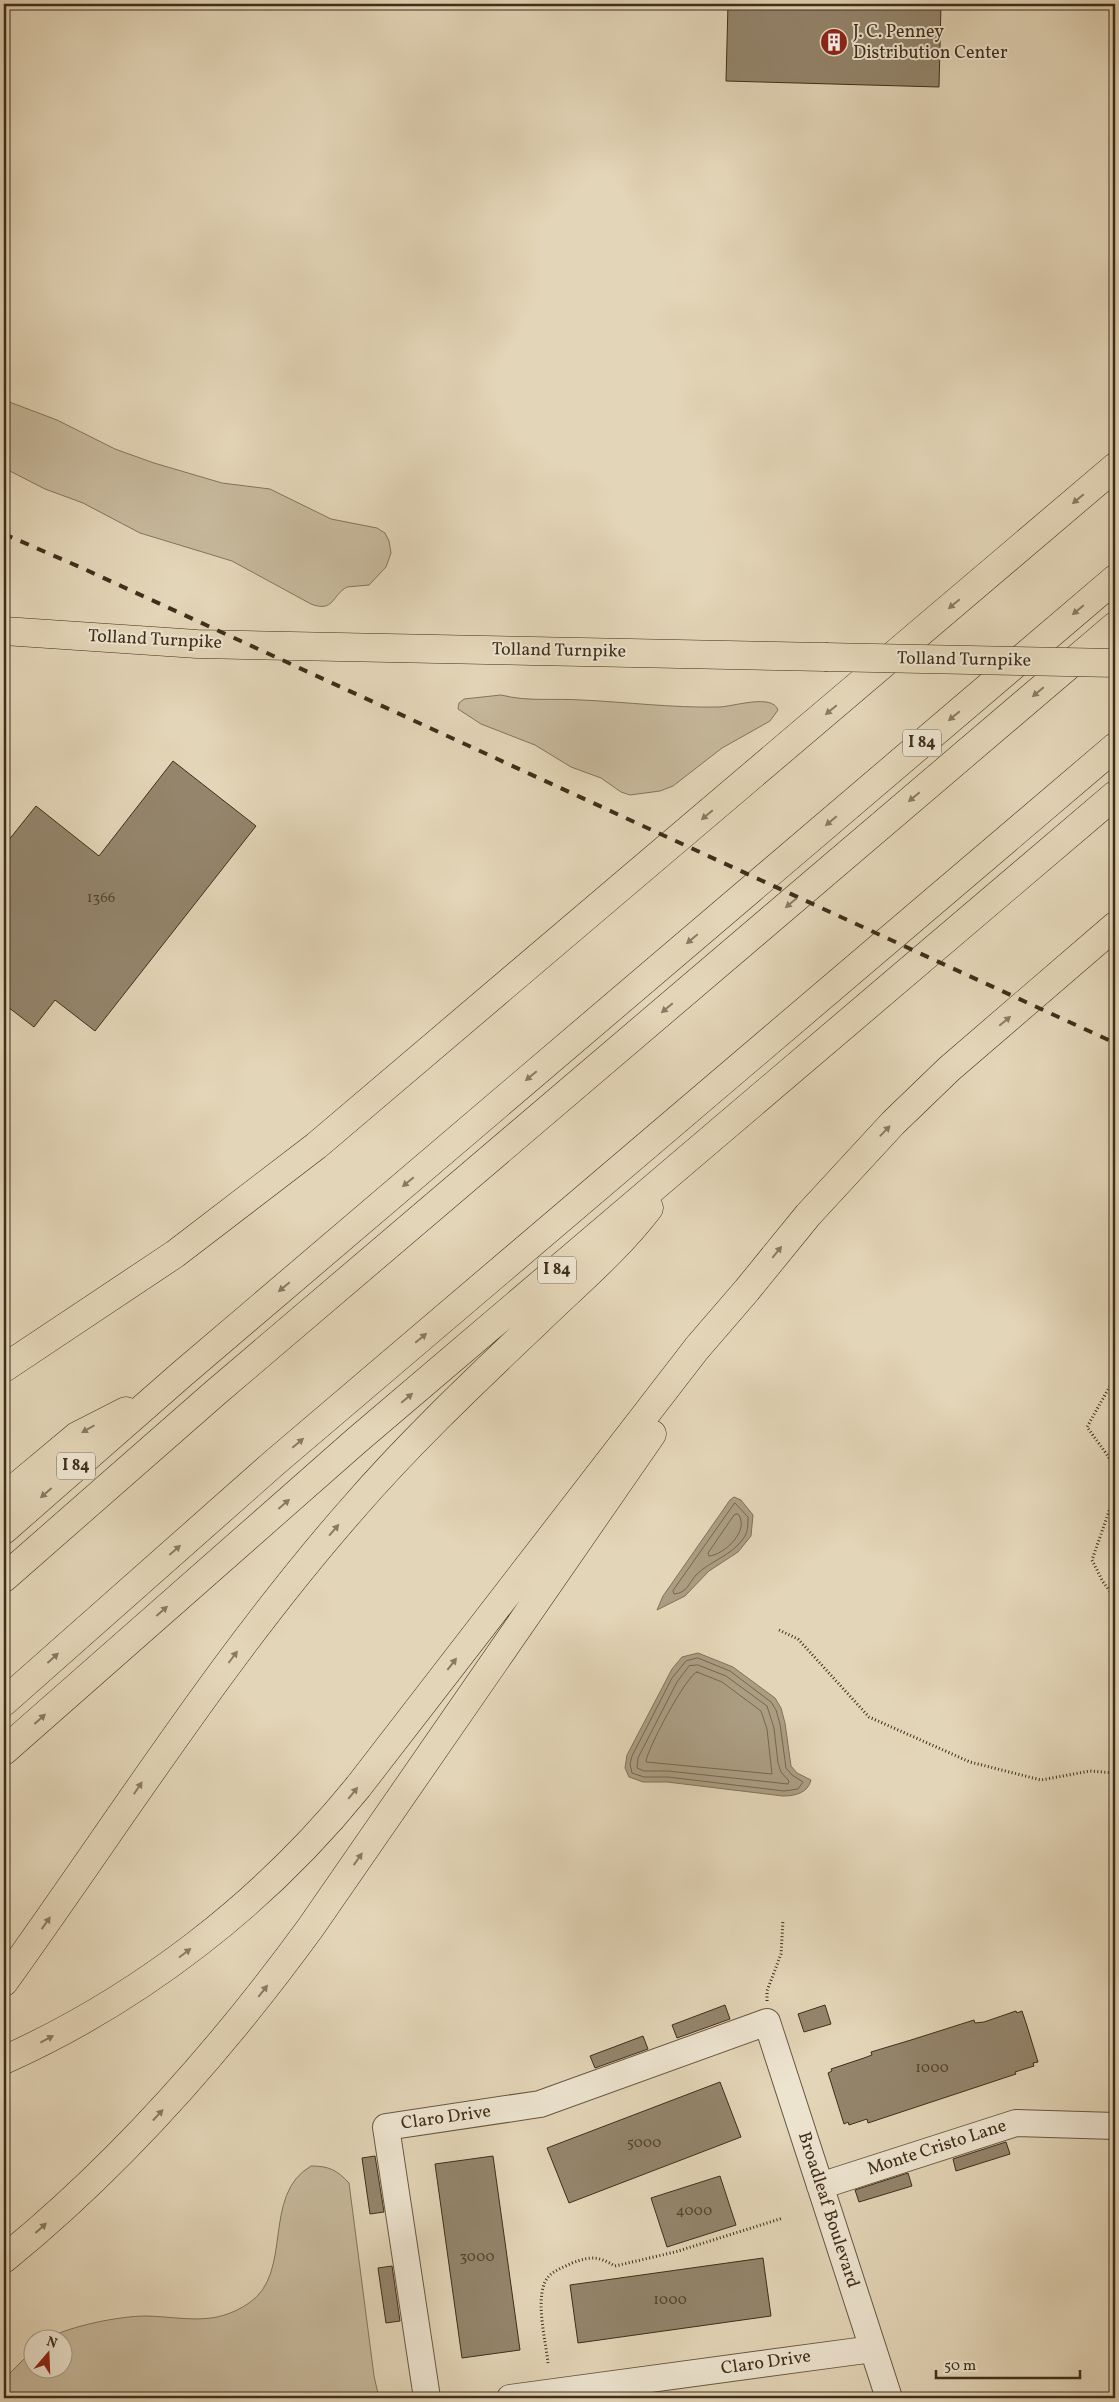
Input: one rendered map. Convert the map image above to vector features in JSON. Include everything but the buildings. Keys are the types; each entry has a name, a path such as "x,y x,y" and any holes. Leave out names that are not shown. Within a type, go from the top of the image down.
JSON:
{"main road":[{"path":"4,1368 175,1254 316,1146 1115,467"},
{"name":"I 84","path":"4,1530 149,1402 1115,579"},
{"path":"4,1578 223,1386 1115,626"},
{"name":"Tolland Turnpike","path":"4,631 197,644 1115,663"},
{"path":"4,1702 274,1463 1115,747"},
{"name":"I 84","path":"4,1751 286,1502 1115,795"},
{"path":"4,2060 83,2019 171,1964 254,1895 311,1842 358,1787 697,1348 838,1181 920,1096 1115,926"},
{"path":"11,1972 176,1733 261,1620 320,1546 380,1478 436,1420 615,1248 647,1210 674,1170"},
{"path":"4,2259 100,2174 149,2124 220,2045 284,1965 707,1354 747,1290"},
{"path":"4,1497 77,1436 118,1414 149,1402"}],"street":[{"name":"Broadleaf Boulevard","path":"767,2022 889,2398"},
{"name":"Claro Drive","path":"427,2398 386,2127 540,2104 767,2022"},
{"name":"Monte Cristo Lane","path":"820,2186 1016,2123 1115,2126"},
{"name":"Claro Drive","path":"510,2398 873,2348"}],"path":[{"path":"1115,1377 1087,1427 1108,1456 1115,1472"},
{"path":"1115,1494 1092,1560 1103,1582 1115,1598"},
{"path":"779,1630 798,1638 869,1717 962,1759 1041,1780 1090,1771 1115,1773"},
{"path":"767,2022 768,1991 782,1954 783,1920"},
{"path":"548,2363 541,2302 546,2282 561,2268 582,2259 600,2257 615,2266 624,2264 675,2252 783,2218"}],"shaded area":[{"path":"4,400 57,420 115,449 154,463 222,483 270,489 331,519 377,528 385,533 389,541 391,553 386,567 369,585 347,587 329,605 319,606 311,604 232,561 140,533 83,503 45,489 4,468"},
{"path":"501,695 531,699 570,699 701,707 768,702 778,710 770,721 722,748 673,786 660,791 630,795 621,792 601,778 571,767 535,745 481,724 458,709 459,703 464,699"},
{"path":"311,2166 332,2170 349,2183 374,2376 379,2398 4,2398 4,2379 22,2361 22,2380 72,2380 72,2330 68,2330 95,2323 146,2316 186,2319 211,2318 224,2315 249,2303 263,2290 271,2273 281,2214 287,2195 296,2179"}],"water":[{"path":"734,1497 741,1500 753,1515 751,1536 738,1552 709,1571 685,1596 657,1610 663,1596 730,1500"},
{"path":"698,1653 733,1667 775,1698 781,1708 785,1723 791,1766 797,1773 811,1780 804,1791 783,1796 667,1782 643,1782 629,1777 625,1768 627,1755 672,1669 682,1657"}],"railway":[{"path":"4,534 82,568 1115,1043"}],"place":[{"name":"J. C. Penney Distribution Center","path":"834,42"}]}
